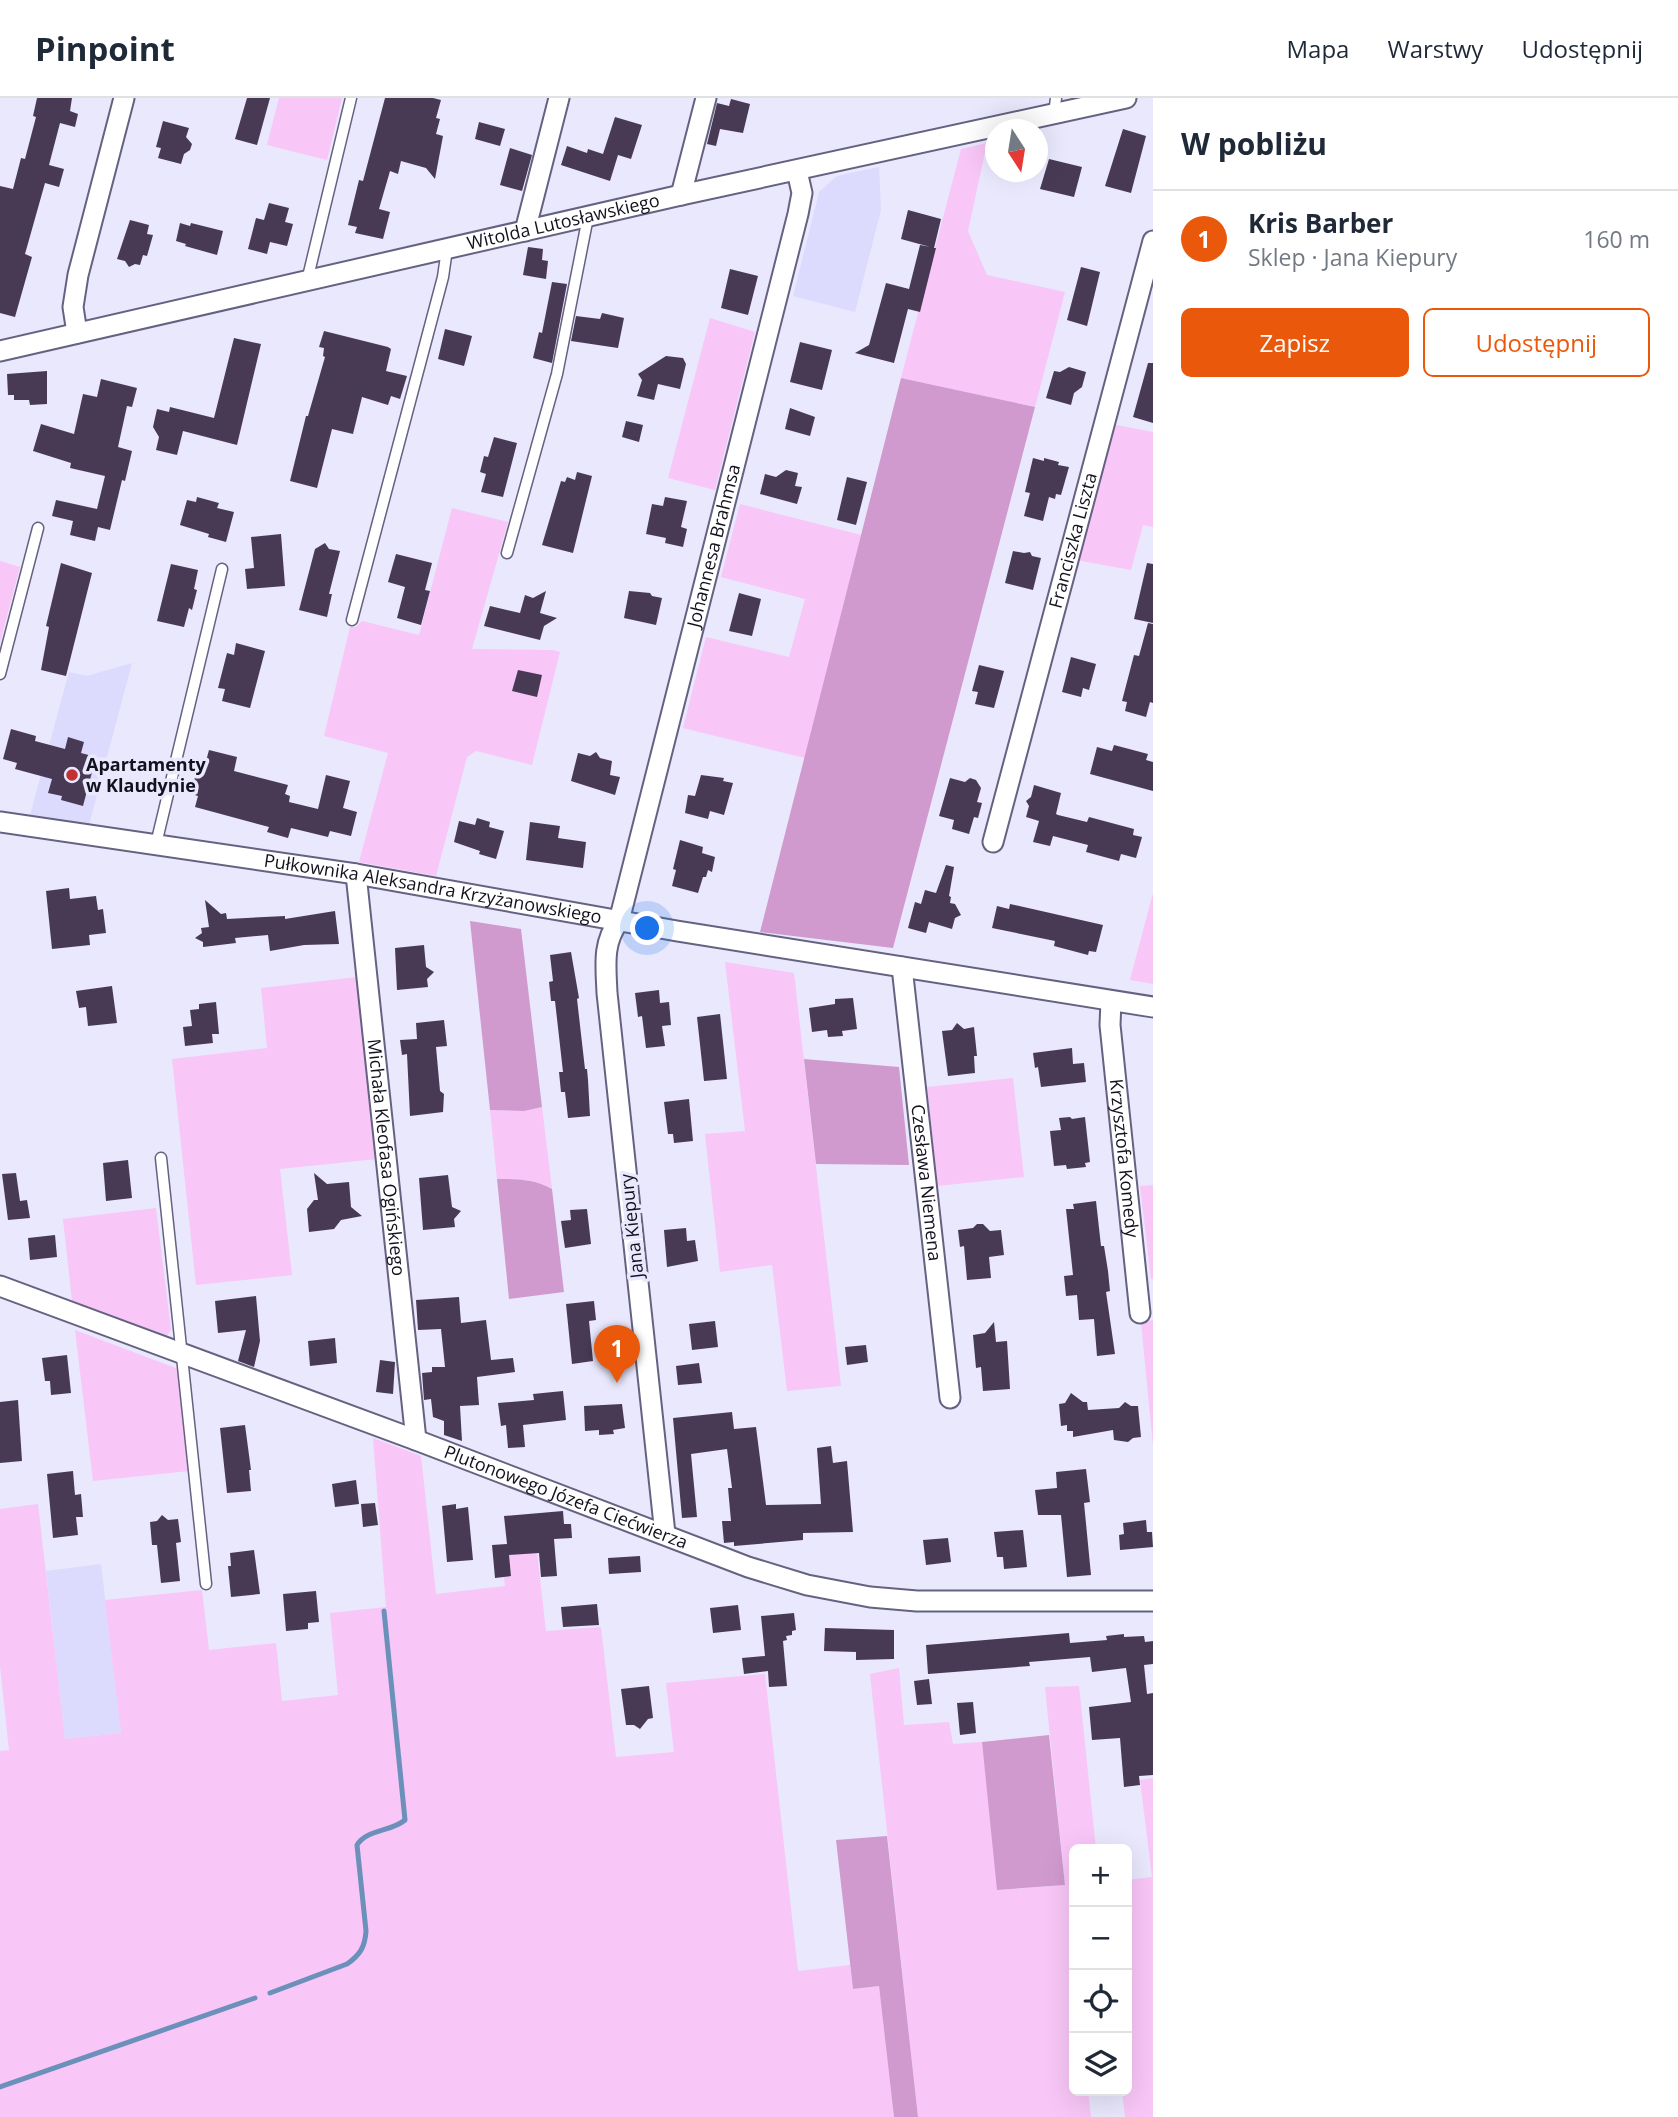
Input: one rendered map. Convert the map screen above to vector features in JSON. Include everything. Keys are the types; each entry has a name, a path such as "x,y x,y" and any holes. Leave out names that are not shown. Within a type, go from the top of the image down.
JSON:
{"street":[{"path":"77,333 73,307 78,275 124,98"},
{"path":"525,230 559,98"},
{"path":"681,195 706,98"},
{"name":"Witolda Lutosławskiego","path":"0,351 525,230 797,171 1055,106 1126,98"},
{"name":"Johannesa Brahmsa","path":"619,921 798,214 802,193 797,171"},
{"name":"Franciszka Liszta","path":"993,842 1153,241"},
{"name":"Pułkownika Aleksandra Krzyżanowskiego","path":"0,822 356,874 619,921 1153,1007"},
{"name":"Michała Kleofasa Ogińskiego","path":"356,874 416,1440"},
{"name":"Jana Kiepury","path":"619,921 610,933 606,949 607,993 665,1534"},
{"name":"Czesława Niemena","path":"902,967 950,1398"},
{"name":"Krzysztofa Komedy","path":"1111,1001 1111,1026 1140,1313"},
{"name":"Plutonowego Józefa Ciećwierza","path":"0,1286 760,1570 807,1585 870,1597 917,1601 1153,1601"}],"lane":[{"path":"307,281 351,98"},
{"path":"507,553 556,374 589,216"},
{"path":"352,620 443,277 447,249"},
{"path":"0,674 38,528"},
{"path":"156,844 222,569"},
{"path":"161,1158 206,1584"}],"shaded area":[{"path":"279,98 342,98 327,160 267,145"},
{"path":"985,143 968,231 987,275 1065,292 1035,407 901,378 961,149"},
{"path":"879,167 881,210 855,312 793,296 819,192 837,176"},
{"path":"710,318 755,332 715,490 668,478"},
{"path":"901,378 1035,407 893,948 760,932"},
{"path":"1111,424 1153,432 1153,527 1143,525 1131,570 1076,560"},
{"path":"740,504 861,535 805,758 683,728 706,637 789,657 805,599 721,577"},
{"path":"452,508 508,522 472,649 560,652 532,765 476,751 467,757 436,876 359,862 388,753 324,736 350,627 356,627 362,621 419,635"},
{"path":"0,561 20,567 0,643"},
{"path":"132,663 89,825 30,815 69,672 87,676"},
{"path":"1153,893 1153,984 1130,980"},
{"path":"470,921 521,929 542,1107 524,1111 490,1110"},
{"path":"725,962 794,973 841,1386 787,1391 772,1265 720,1272 705,1134 745,1131"},
{"path":"357,977 377,1159 280,1169 292,1275 196,1285 172,1059 267,1048 261,988"},
{"path":"804,1059 899,1067 909,1165 816,1164"},
{"path":"1013,1078 1024,1177 937,1186 927,1087"},
{"path":"542,1107 552,1189 532,1181 497,1179 490,1110 524,1111"},
{"path":"497,1179 532,1181 552,1189 564,1292 509,1299"},
{"path":"1153,1185 1153,1279 1151,1279 1140,1186"},
{"path":"156,1208 171,1330 166,1337 72,1301 63,1219"},
{"path":"1153,1320 1153,1446 1141,1322"},
{"path":"75,1330 178,1369 189,1471 93,1481"},
{"path":"373,1438 421,1456 436,1594 505,1586 504,1577 511,1575 509,1555 537,1552 546,1631 601,1627 616,1757 674,1752 666,1683 765,1674 798,1971 850,1965 853,1989 879,1986 894,2117 0,2117 0,1751 9,1750 0,1666 0,1509 38,1504 65,1739 121,1733 105,1600 202,1590 209,1650 276,1643 282,1701 338,1695 330,1613 386,1607"},
{"path":"101,1564 121,1733 65,1739 46,1571"},
{"path":"899,1668 904,1725 949,1722 953,1744 982,1742 998,1890 1065,1885 1045,1687 1079,1686 1095,1844 1069,1844 1069,2096 1089,2096 1091,2117 918,2117 870,1674"},
{"path":"1049,1735 1065,1885 997,1890 982,1742"},
{"path":"1153,1778 1153,2117 1125,2117 1123,2096 1132,2096 1132,1879 1152,1877 1140,1780"},
{"path":"887,1836 918,2117 894,2117 879,1986 853,1989 836,1840"}],"building":[{"path":"37,98 72,98 70,111 78,114 75,127 60,123 49,165 64,169 59,187 45,183 25,254 32,257 15,317 0,313 0,186 13,189 21,158 25,159 36,117 33,116"},
{"path":"247,98 270,98 257,145 235,139"},
{"path":"385,98 441,100 436,118 440,119 436,134 443,136 435,179 426,168 401,161 398,174 390,171 379,209 390,212 383,239 355,233 357,227 348,225"},
{"path":"731,99 750,104 743,133 720,129 716,146 707,144 717,103 729,106"},
{"path":"615,117 642,125 631,159 618,155 610,181 561,165 567,146 587,153 588,149 603,154"},
{"path":"163,121 189,128 186,137 192,144 190,150 184,154 181,164 158,158 161,148 156,147"},
{"path":"479,122 505,129 500,146 475,139"},
{"path":"1123,129 1146,136 1131,193 1105,186"},
{"path":"510,148 532,155 522,191 500,185"},
{"path":"1049,159 1082,167 1074,197 1040,189 1042,182 1048,182"},
{"path":"269,203 289,208 285,222 293,224 287,246 270,242 267,254 248,249 256,218 264,220"},
{"path":"908,210 941,219 934,248 901,239"},
{"path":"130,220 149,225 147,234 153,235 147,256 143,255 140,265 129,267 125,261 117,259"},
{"path":"180,223 223,231 217,255 176,241"},
{"path":"920,245 936,248 920,312 908,309 894,363 855,353 869,345 886,283 909,289"},
{"path":"528,247 543,249 542,260 548,261 546,279 523,275"},
{"path":"1081,267 1100,272 1087,326 1067,320"},
{"path":"730,269 758,276 748,315 721,308"},
{"path":"552,282 567,284 552,363 533,358 539,332 542,333"},
{"path":"602,313 624,318 618,348 571,341 576,316 600,319"},
{"path":"445,329 472,336 464,366 438,359"},
{"path":"324,331 388,347 391,349 386,371 407,376 400,399 391,396 388,405 362,397 353,434 332,429 317,488 290,481 306,416 325,357 324,348 319,347"},
{"path":"234,338 261,344 237,445 183,431 177,455 156,450 159,437 153,427 157,409 169,412 170,407 214,418"},
{"path":"800,342 832,350 822,390 790,382"},
{"path":"666,356 683,358 686,364 680,389 658,384 654,400 637,396 642,380 638,374"},
{"path":"1148,363 1153,363 1153,423 1133,417"},
{"path":"1069,367 1086,372 1082,387 1074,393 1071,405 1046,398 1054,371 1060,372"},
{"path":"47,371 47,404 30,405 29,400 14,400 14,395 8,395 7,374"},
{"path":"101,379 137,388 132,407 127,406 118,447 132,451 125,481 122,480 110,530 98,527 95,541 70,535 73,521 52,516 56,500 97,509 105,476 70,468 71,463 33,451 41,424 74,434 83,394 97,397"},
{"path":"790,408 815,417 810,436 785,429"},
{"path":"626,421 643,425 639,442 622,437"},
{"path":"494,437 517,443 503,497 481,492 486,474 480,472 484,456 488,457"},
{"path":"1033,458 1044,461 1044,458 1069,467 1061,495 1056,494 1055,499 1049,497 1043,521 1024,516 1030,493 1025,492"},
{"path":"786,470 798,473 795,486 802,487 797,504 760,494 765,474 776,477"},
{"path":"577,472 592,476 573,553 542,545 561,481 565,482 567,477 575,480"},
{"path":"847,477 867,482 856,525 837,520"},
{"path":"197,497 219,503 217,508 234,512 226,542 180,525 187,500 196,502"},
{"path":"665,497 687,501 681,527 687,529 683,547 665,543 666,538 646,534 652,504 663,506"},
{"path":"281,534 285,586 247,589 245,569 254,568 251,537"},
{"path":"325,543 329,549 340,551 329,594 332,594 327,617 299,610 315,549"},
{"path":"1013,551 1030,552 1032,556 1041,558 1033,590 1005,583"},
{"path":"396,554 432,563 425,590 430,591 421,625 397,618 405,587 388,582"},
{"path":"61,563 92,573 66,676 41,670 49,627 46,626"},
{"path":"1147,563 1153,564 1153,623 1134,619"},
{"path":"171,564 198,570 194,589 197,590 184,627 157,621"},
{"path":"546,591 540,613 557,618 544,626 540,640 484,626 490,606 520,613 525,595 533,598"},
{"path":"629,591 650,593 662,598 656,625 624,618"},
{"path":"739,593 761,599 752,636 729,631"},
{"path":"1148,623 1153,624 1153,703 1150,702 1146,717 1125,711 1127,702 1122,701 1134,655 1139,656"},
{"path":"236,643 265,651 250,708 222,701 225,689 218,688 227,653 234,655"},
{"path":"1071,657 1096,664 1089,690 1083,688 1081,697 1062,692"},
{"path":"979,665 1004,671 994,708 975,704 978,692 972,691"},
{"path":"518,670 542,675 537,697 512,691"},
{"path":"11,729 36,736 35,741 65,749 68,737 84,742 81,753 96,757 83,806 48,793 52,779 15,769 17,763 3,759"},
{"path":"1114,745 1148,754 1146,760 1153,762 1153,791 1090,774 1097,747 1112,751"},
{"path":"209,750 237,757 234,771 288,785 285,794 290,796 289,802 318,809 326,775 350,781 343,808 357,812 351,836 330,831 328,837 291,828 288,838 267,832 269,827 195,807 198,796 191,794 199,760 206,761"},
{"path":"596,752 600,758 612,761 610,775 620,777 615,795 571,781 578,753 590,756"},
{"path":"701,775 724,778 723,781 733,783 724,815 710,811 708,819 685,813 688,795 695,796"},
{"path":"950,778 965,782 970,778 976,780 981,788 977,802 982,803 978,818 974,817 969,834 952,829 954,820 939,816"},
{"path":"1034,785 1061,793 1056,814 1058,815 1087,822 1089,817 1134,829 1133,835 1142,837 1136,858 1121,854 1119,861 1086,852 1088,845 1053,836 1050,846 1033,842 1039,821 1026,817 1029,806 1026,801 1031,797"},
{"path":"477,818 490,822 489,827 504,831 496,859 454,842 459,821 475,825"},
{"path":"530,822 560,826 558,838 586,842 583,868 526,860"},
{"path":"680,840 703,847 702,853 715,857 712,872 708,870 706,877 703,877 698,893 672,886"},
{"path":"946,865 954,867 950,903 955,904 961,915 955,918 952,929 929,922 926,933 908,928 915,902 921,904 925,890 936,893"},
{"path":"69,888 70,899 96,896 98,910 103,909 106,933 89,935 90,945 52,949 46,891"},
{"path":"205,900 221,914 226,913 227,919 285,916 285,919 335,911 339,944 304,945 270,951 268,935 235,938 236,943 203,947 203,942 195,938 202,933 201,928 209,927"},
{"path":"1010,904 1103,925 1096,952 1089,951 1088,955 1054,946 1055,941 992,928 997,906 1009,909"},
{"path":"424,945 426,967 434,972 427,979 428,987 397,990 395,948"},
{"path":"571,952 579,998 590,1116 568,1118 565,1092 561,1092 559,1072 563,1072 555,1001 551,1001 549,982 553,981 550,955"},
{"path":"112,986 117,1023 88,1026 86,1007 79,1008 76,991"},
{"path":"659,990 660,1003 669,1002 671,1025 662,1026 665,1046 646,1048 642,1016 638,1017 635,993"},
{"path":"853,998 857,1029 842,1031 843,1036 828,1037 827,1030 812,1032 809,1008 835,1004 835,999"},
{"path":"216,1002 219,1034 212,1034 213,1043 185,1046 183,1027 192,1026 190,1010 199,1009 199,1004"},
{"path":"720,1014 727,1079 704,1081 697,1017"},
{"path":"444,1020 447,1046 436,1047 440,1091 444,1094 443,1112 410,1116 407,1054 402,1055 400,1040 417,1039 416,1023"},
{"path":"957,1023 964,1029 974,1027 977,1056 974,1056 975,1073 948,1076 942,1031 952,1030"},
{"path":"1072,1048 1073,1064 1084,1063 1086,1082 1041,1087 1033,1053"},
{"path":"689,1099 693,1141 674,1143 673,1134 668,1134 664,1102"},
{"path":"1085,1117 1090,1162 1085,1163 1086,1167 1067,1169 1066,1165 1054,1166 1050,1131 1061,1130 1059,1118"},
{"path":"128,1160 132,1198 106,1201 103,1163"},
{"path":"16,1173 20,1201 27,1200 30,1218 8,1220 2,1174"},
{"path":"314,1173 327,1184 349,1182 351,1207 362,1216 341,1220 334,1229 309,1232 307,1209 314,1200 318,1200"},
{"path":"448,1175 452,1207 461,1211 454,1219 455,1227 423,1230 419,1178"},
{"path":"1096,1201 1101,1246 1104,1246 1108,1271 1110,1291 1106,1292 1115,1354 1097,1356 1094,1319 1079,1320 1077,1295 1066,1296 1064,1276 1073,1275 1066,1209 1074,1209 1073,1204"},
{"path":"587,1209 591,1244 565,1248 561,1221 571,1220 570,1210"},
{"path":"977,1224 983,1224 990,1231 1001,1230 1004,1255 989,1257 991,1278 967,1280 964,1246 960,1247 958,1230 973,1228"},
{"path":"686,1228 687,1241 695,1240 698,1261 667,1267 664,1230"},
{"path":"55,1235 57,1257 30,1260 28,1238"},
{"path":"256,1296 260,1341 254,1367 238,1361 246,1330 218,1333 215,1301"},
{"path":"459,1297 461,1323 486,1320 491,1360 513,1358 515,1372 477,1377 479,1405 460,1406 462,1441 444,1435 444,1421 433,1417 431,1399 424,1400 422,1373 432,1372 432,1367 445,1367 441,1329 418,1330 416,1300"},
{"path":"594,1301 596,1320 589,1321 593,1361 572,1364 566,1304"},
{"path":"715,1321 718,1347 692,1350 689,1324"},
{"path":"994,1322 996,1342 1007,1341 1010,1389 983,1391 981,1367 976,1368 973,1335 985,1333"},
{"path":"335,1338 337,1363 310,1366 308,1341"},
{"path":"866,1345 868,1362 847,1365 845,1347"},
{"path":"67,1355 71,1393 51,1395 50,1381 45,1381 42,1358"},
{"path":"380,1360 395,1362 393,1394 376,1392"},
{"path":"699,1363 702,1383 678,1385 676,1366"},
{"path":"563,1391 566,1420 523,1425 525,1447 508,1448 506,1425 501,1426 498,1403 534,1400 533,1394"},
{"path":"1071,1393 1087,1402 1088,1410 1119,1408 1125,1402 1138,1406 1141,1437 1128,1442 1114,1440 1113,1430 1073,1437 1073,1431 1067,1431 1067,1425 1061,1426 1059,1404 1065,1403"},
{"path":"18,1400 22,1461 0,1463 0,1402"},
{"path":"622,1404 625,1428 613,1430 614,1434 599,1435 599,1430 585,1431 584,1406"},
{"path":"732,1412 734,1429 756,1427 766,1505 821,1504 817,1448 831,1446 833,1463 847,1461 853,1532 803,1533 803,1540 734,1546 734,1542 724,1543 722,1521 731,1521 728,1488 732,1488 727,1449 691,1454 697,1517 682,1518 673,1418"},
{"path":"245,1425 251,1491 227,1493 220,1428"},
{"path":"1086,1469 1090,1502 1084,1503 1091,1575 1067,1577 1061,1515 1038,1515 1035,1490 1057,1488 1056,1472"},
{"path":"73,1471 75,1495 81,1494 83,1517 76,1517 78,1535 53,1538 47,1474"},
{"path":"356,1480 359,1504 335,1507 332,1484"},
{"path":"375,1503 378,1525 363,1527 361,1504"},
{"path":"456,1504 456,1509 468,1507 473,1560 447,1562 442,1506"},
{"path":"563,1511 564,1524 571,1524 572,1538 554,1539 557,1576 541,1577 539,1553 509,1555 511,1576 495,1578 492,1545 507,1544 504,1516"},
{"path":"162,1515 168,1520 178,1519 181,1542 176,1543 180,1581 161,1583 157,1545 152,1545 150,1522 157,1521"},
{"path":"1146,1520 1147,1532 1152,1532 1153,1547 1120,1550 1119,1535 1124,1534 1123,1523"},
{"path":"1023,1530 1027,1567 1004,1569 1003,1557 997,1557 994,1532"},
{"path":"948,1538 951,1562 926,1565 923,1540"},
{"path":"254,1550 260,1594 231,1597 228,1566 231,1566 230,1553"},
{"path":"640,1556 641,1572 609,1574 608,1558"},
{"path":"316,1591 319,1622 308,1623 308,1629 286,1631 283,1594"},
{"path":"597,1604 599,1625 563,1627 561,1607"},
{"path":"738,1605 741,1630 713,1633 710,1608"},
{"path":"794,1613 796,1630 783,1641 787,1686 769,1687 768,1671 744,1674 742,1658 765,1656 761,1616"},
{"path":"825,1628 894,1630 894,1659 856,1660 856,1652 824,1651"},
{"path":"1069,1633 1070,1643 1107,1640 1106,1636 1124,1634 1124,1637 1144,1636 1145,1642 1153,1641 1153,1664 1144,1665 1147,1694 1153,1693 1153,1775 1139,1776 1140,1785 1124,1787 1120,1738 1092,1740 1089,1707 1131,1702 1126,1668 1092,1672 1090,1657 1029,1662 1030,1666 928,1674 926,1645"},
{"path":"929,1679 932,1704 917,1705 914,1681"},
{"path":"649,1686 653,1718 648,1719 640,1729 634,1725 626,1725 621,1689"},
{"path":"973,1702 976,1733 960,1735 957,1703"}],"waterway":[{"path":"270,1993 347,1964 358,1954 366,1931 357,1845 367,1836 405,1820 384,1611"},
{"path":"0,2087 255,1998"}],"place":[{"name":"Apartamenty w Klaudynie","path":"72,775"},
{"name":"Kris Barber","path":"617,1383"}]}
